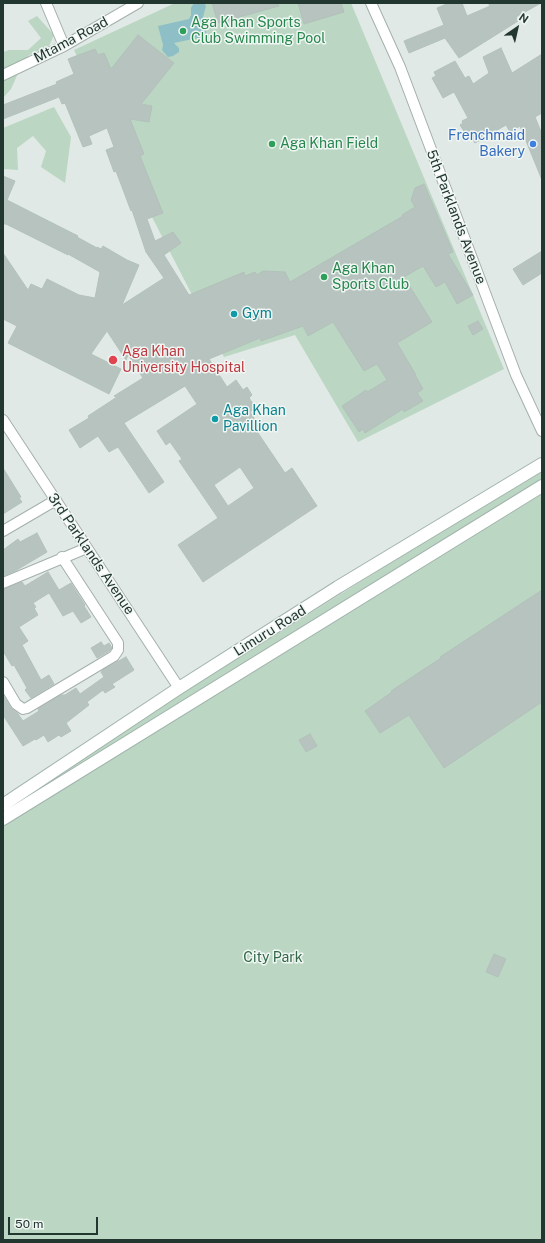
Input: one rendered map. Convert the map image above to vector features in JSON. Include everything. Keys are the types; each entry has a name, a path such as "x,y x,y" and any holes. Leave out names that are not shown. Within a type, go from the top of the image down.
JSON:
{"main road":[{"name":"Limuru Road","path":"3,805 179,688 338,587 542,464"},
{"name":"Limuru Road","path":"3,819 542,486"},
{"path":"179,688 188,704"}],"street":[{"path":"46,3 64,46"},
{"name":"Mtama Road","path":"3,75 64,46 138,3"},
{"name":"5th Parklands Avenue","path":"372,3 400,67 516,375 542,430"},
{"name":"3rd Parklands Avenue","path":"3,420 179,688"},
{"path":"4,529 56,500"},
{"path":"3,583 62,557 87,548"},
{"path":"3,682 16,704 23,709 27,708 114,656 118,650 118,643 62,557"}],"green space":[{"name":"Aga Khan Sports Club","path":"175,3 351,3 504,369 358,442 295,335 224,357 153,219 74,50"},
{"path":"37,16 54,35 49,46 29,55 19,71 11,89 3,98 3,52 9,50 28,50 41,38 28,21"},
{"path":"54,107 71,137 65,183 41,167 46,151 33,136 17,148 18,170 3,169 3,128"},
{"name":"City Park","path":"542,468 542,1240 3,1240 3,802 285,629"}],"water":[{"name":"Aga Khan Sports Club Swimming Pool","path":"194,3 204,3 206,6 203,17 207,36 174,43 179,48 179,52 168,57 162,50 163,45 158,26 189,19 191,15 191,8"}],"building":[{"path":"212,3 278,3 279,6 218,23"},
{"path":"298,3 341,3 344,12 304,24"},
{"path":"449,3 462,3 467,16 490,6 488,3 541,3 516,17 518,21 459,58 445,38 409,53 404,41 444,25 437,8"},
{"path":"138,35 174,63 141,104 152,106 149,122 130,119 144,154 140,156 163,213 147,219 155,241 173,232 181,243 164,255 189,295 244,272 245,276 255,272 257,275 263,271 285,272 290,282 403,216 402,215 415,207 411,200 415,188 424,184 453,252 448,254 473,295 457,304 445,282 436,287 423,266 404,277 432,322 397,343 423,389 417,393 423,401 404,412 403,409 365,433 363,429 359,432 342,406 366,390 367,392 387,380 377,364 364,371 333,322 308,336 303,326 261,341 260,338 209,359 227,387 236,380 243,390 247,387 252,395 249,398 256,408 250,412 260,427 256,430 285,473 292,468 317,506 203,582 178,545 218,518 179,461 182,459 170,442 166,445 157,431 197,404 185,386 124,423 164,482 149,493 118,447 109,452 98,436 80,448 69,430 89,418 88,416 117,397 114,396 143,378 128,355 126,360 107,331 91,354 121,369 109,394 8,343 17,326 3,319 3,253 28,290 31,284 42,289 47,279 79,295 95,298 100,272 68,254 6,224 3,224 3,176 15,181 7,200 78,236 77,237 97,248 101,249 103,246 139,265 122,305 164,278 146,252 132,210 131,211 116,171 114,172 106,150 114,147 107,128 89,136 92,144 83,147 65,103 62,104 59,97 3,119 3,105 57,84 56,82 74,74 68,59 95,49 98,55 104,53 111,69","holes":["240,467 254,488 228,506 214,485"]},
{"path":"501,48 512,73 542,54 542,113 535,117 542,134 542,180 520,126 510,132 506,125 475,143 469,135 467,136 460,125 463,123 462,121 468,118 454,92 443,98 432,78 436,76 434,72 455,61 465,78 469,76 473,84 489,73 483,57"},
{"path":"542,251 542,273 523,285 513,269"},
{"path":"478,321 483,329 473,335 468,326"},
{"path":"3,468 21,497 19,498 22,502 3,514"},
{"path":"37,533 47,552 15,571 3,576 3,550 18,539 20,542"},
{"path":"48,572 59,590 71,583 91,617 81,623 73,611 63,616 49,593 33,603 36,607 34,608 38,615 19,627 28,641 22,645 41,680 49,675 54,684 31,698 25,690 27,688 14,665 12,666 3,651 3,589 22,582 25,586"},
{"path":"542,590 542,702 444,768 409,715 380,733 365,711 392,692 391,691 441,658 440,657"},
{"path":"101,642 104,646 109,643 112,648 97,658 91,648"},
{"path":"126,657 134,670 112,684 115,687 105,693 103,690 87,702 89,705 66,723 71,731 61,737 59,735 48,742 44,735 23,746 3,715 3,695 11,708 23,721 39,711 38,709 61,695 65,695 76,688 80,694 104,677 101,672 104,669"},
{"path":"310,734 317,746 306,752 299,740"},
{"path":"494,954 506,959 498,977 486,972"}],"place":[{"name":"Aga Khan Sports Club Swimming Pool","path":"183,31"},
{"name":"Aga Khan Field","path":"272,144"},
{"name":"Frenchmaid Bakery","path":"533,144"},
{"name":"Aga Khan Sports Club","path":"324,277"},
{"name":"Gym","path":"234,314"},
{"name":"Aga Khan University Hospital","path":"113,360"},
{"name":"Aga Khan Pavillion","path":"215,419"}]}
